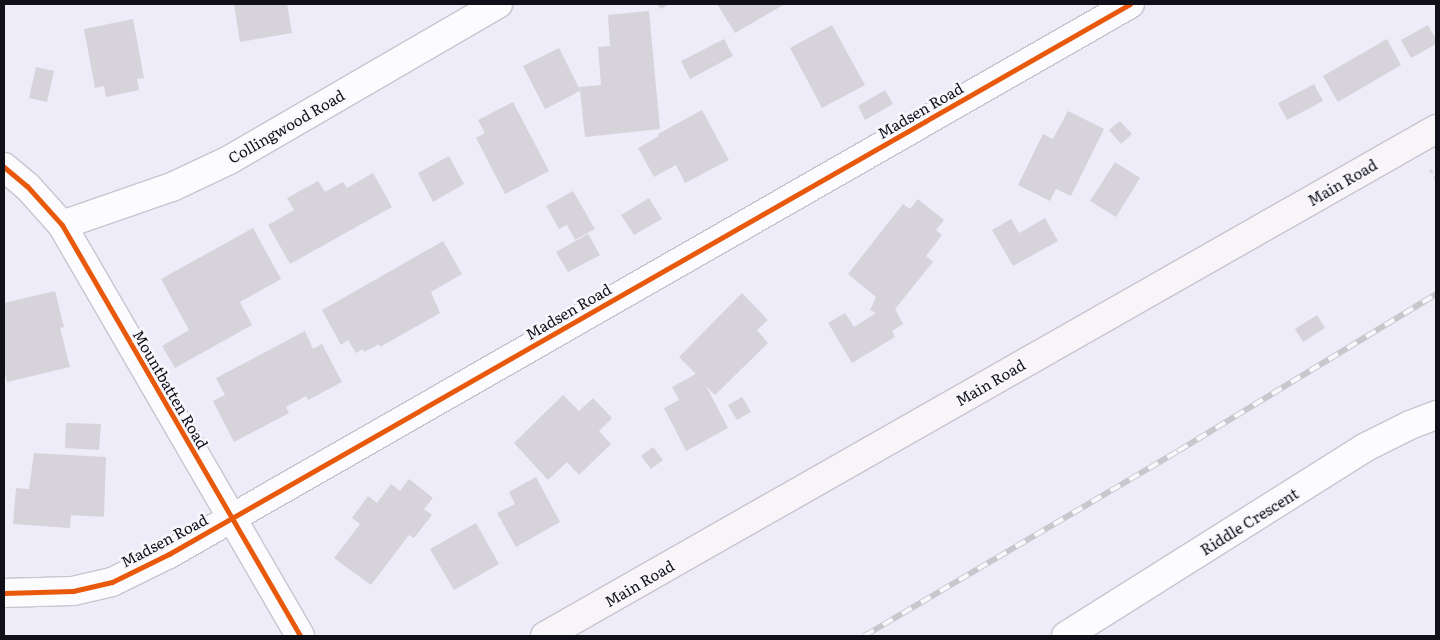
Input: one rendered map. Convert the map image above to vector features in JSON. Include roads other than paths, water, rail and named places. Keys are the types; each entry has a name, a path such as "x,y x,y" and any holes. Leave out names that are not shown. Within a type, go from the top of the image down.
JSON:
{"main road":[{"name":"Main Road","path":"545,636 1436,129"}],"street":[{"name":"Collingwood Road","path":"62,225 172,187 229,160 498,4"},
{"name":"Madsen Road","path":"4,593 73,591 112,582 169,554 1130,4"},
{"name":"Mountbatten Road","path":"4,167 27,186 62,225 300,636"},
{"name":"Riddle Crescent","path":"1066,636 1364,448 1410,425 1436,415"}],"railway":[{"path":"864,636 1178,451 1436,294"}]}
